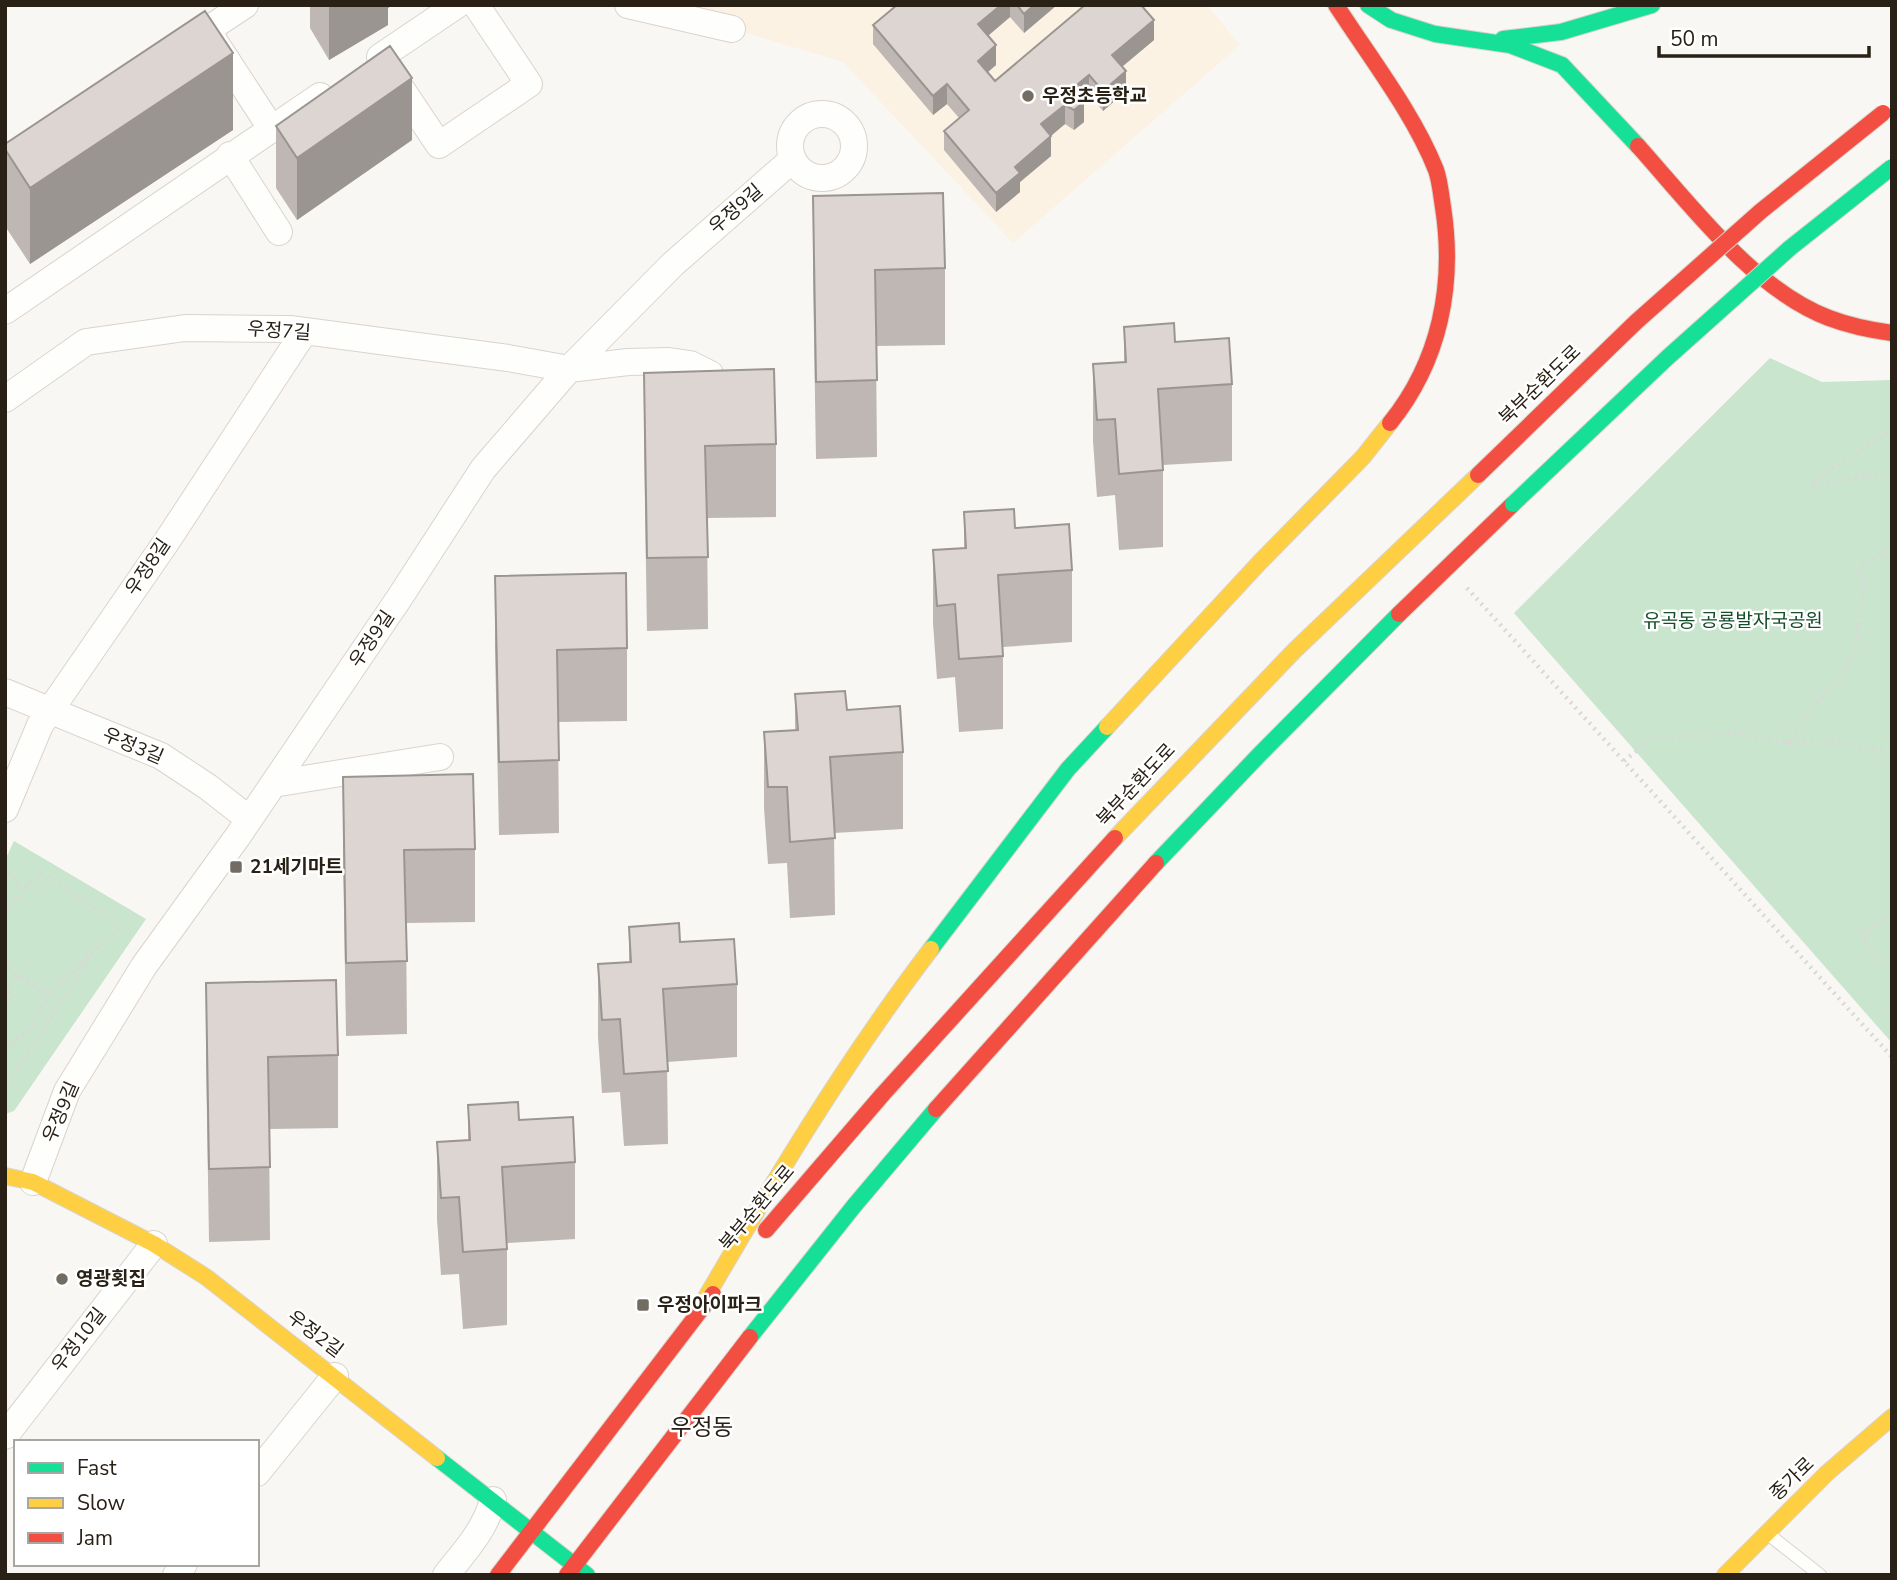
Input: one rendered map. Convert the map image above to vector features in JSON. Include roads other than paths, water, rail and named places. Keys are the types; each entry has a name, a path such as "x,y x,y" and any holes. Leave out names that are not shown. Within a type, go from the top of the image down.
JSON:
{"main road":[{"path":"698,1311 773,1182 899,991 1068,769 1260,562 1363,457 1403,407 1432,352 1447,287 1446,228 1437,172 1414,126 1336,5"},
{"path":"1368,5 1391,20 1434,34 1510,45 1562,65 1735,253 1760,274 1801,305 1831,320 1860,330 1892,333"},
{"path":"1470,39 1519,38 1561,32 1652,5"},
{"name":"북부순환도로","path":"498,1575 698,1311 843,1139 1040,919 1183,765 1311,633 1656,304 1760,211 1887,109"},
{"path":"577,1572 742,1346 838,1226 976,1063 1217,795 1447,566 1687,340 1790,248 1892,167"},
{"name":"우정2길","path":"5,1176 33,1182 154,1244 206,1277 493,1500 577,1572"},
{"name":"종가로","path":"1725,1575 1827,1473 1892,1417"}],"street":[{"path":"245,5 207,30 271,128"},
{"path":"5,311 230,155 457,5"},
{"path":"358,71 439,145 529,84 477,5"},
{"path":"628,5 732,29"},
{"path":"230,155 279,232"},
{"name":"우정9길","path":"33,1182 67,1091 145,966 273,784 483,469 569,369 673,264 793,159"},
{"name":"우정7길","path":"5,399 86,342 184,328 290,330 508,358 569,369 628,362 669,361 690,364 710,374"},
{"name":"우정8길","path":"5,809 40,725 167,541 304,332"},
{"name":"우정3길","path":"5,692 161,756 208,787 249,819"},
{"path":"273,784 440,757"},
{"name":"우정10길","path":"5,1436 154,1244"},
{"path":"259,1471 335,1376"},
{"path":"446,1575 481,1530 489,1516 493,1500"}],"lane":[{"path":"1767,1532 1820,1575"}],"place":[{"name":"우정초등학교","path":"1028,96"},
{"name":"21세기마트","path":"236,867"},
{"name":"영광횟집","path":"62,1279"},
{"name":"우정아이파크","path":"643,1305"}],"district":[{"name":"우정동","path":"702,1427"}],"park label":[{"name":"유곡동 공룡발자국공원","path":"1733,621"}]}
